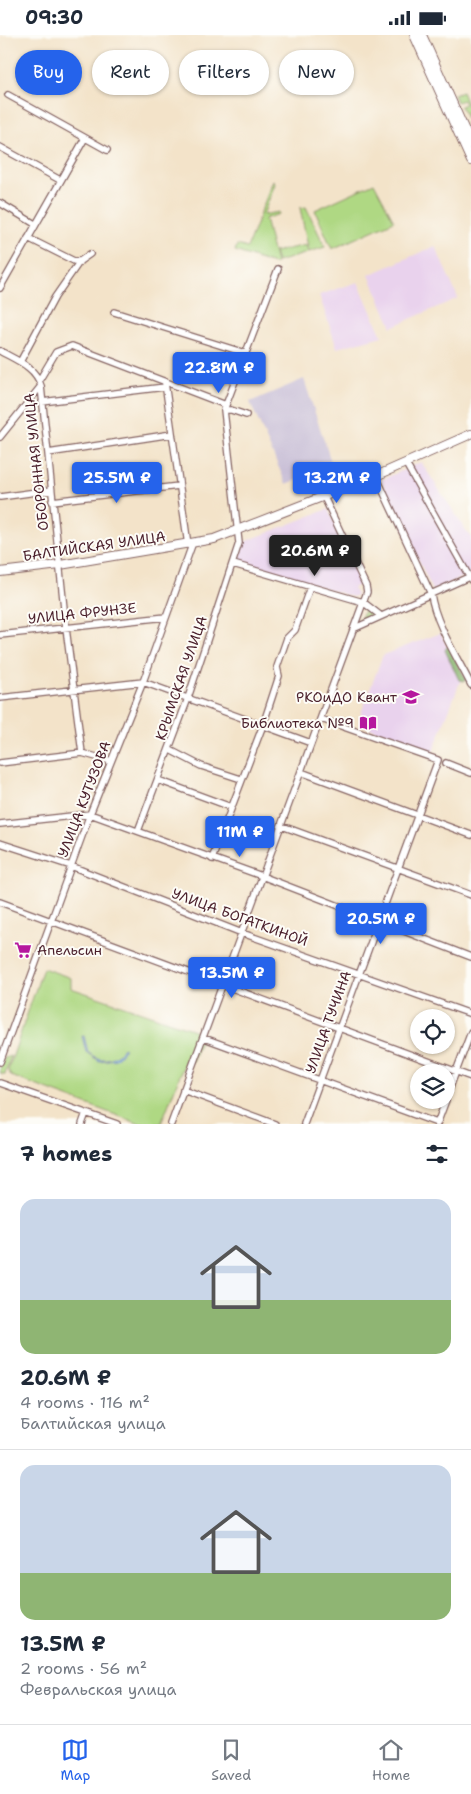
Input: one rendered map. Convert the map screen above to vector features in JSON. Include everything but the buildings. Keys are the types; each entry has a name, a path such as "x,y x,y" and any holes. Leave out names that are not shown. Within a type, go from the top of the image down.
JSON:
{"main road":[{"path":"414,35 471,161"},
{"path":"422,35 470,139"},
{"name":"БАЛТИЙСКАЯ УЛИЦА","path":"0,571 60,565 190,545 237,530 324,497 406,464 471,434"}],"street":[{"path":"8,95 107,150"},
{"path":"0,288 85,138"},
{"path":"0,147 60,180"},
{"path":"0,203 35,224"},
{"path":"28,238 80,261"},
{"path":"18,361 55,297 80,261 90,254"},
{"path":"225,407 278,269"},
{"path":"114,312 245,353"},
{"path":"0,437 40,383 56,352 72,346 165,385 246,415"},
{"name":"ОБОРОННАЯ УЛИЦА","path":"0,351 30,369 40,383 66,628 82,753"},
{"path":"42,402 165,385"},
{"path":"165,385 179,486 190,545"},
{"name":"КРЫМСКАЯ УЛИЦА","path":"138,831 170,750 234,564 239,543 225,407"},
{"path":"48,453 172,434"},
{"path":"353,629 470,578 406,464"},
{"path":"376,476 432,594 432,603 471,685"},
{"path":"52,501 179,486"},
{"path":"0,497 51,490"},
{"path":"170,1124 204,1038 367,592 366,586 324,497"},
{"name":"УЛИЦА КУТУЗОВА","path":"0,1062 90,814 143,682 190,545"},
{"path":"234,564 363,602 381,616"},
{"path":"212,859 263,725 279,676 276,667 287,638 295,630 310,587"},
{"name":"УЛИЦА ФРУНЗЕ","path":"0,635 166,617"},
{"path":"0,698 143,682 311,743"},
{"name":"УЛИЦА ТУЧИНА","path":"304,1124 438,760 321,719"},
{"path":"170,750 200,766 241,779"},
{"path":"0,763 82,753 111,761"},
{"path":"446,763 471,773"},
{"path":"301,772 471,835"},
{"path":"158,781 231,807"},
{"path":"0,824 90,814 379,920 471,957"},
{"path":"282,826 471,895"},
{"name":"УЛИЦА БОГАТКИНОЙ","path":"0,843 71,866 242,933 471,1014"},
{"path":"0,901 471,1077"},
{"path":"456,1072 471,1032"},
{"path":"204,1038 437,1124 442,1109"},
{"path":"0,1083 117,1124"},
{"path":"183,1090 276,1124"},
{"path":"82,1124 86,1113"}],"shaded area":[{"path":"435,246 458,298 392,327 369,275"},
{"path":"358,282 382,336 337,348 319,295"},
{"path":"304,379 333,468 286,484 250,402"},
{"path":"421,462 471,538 471,573 433,591 381,480"},
{"path":"328,509 362,583 353,588 357,595 353,597 239,561 244,542"},
{"name":"РКОиДО Квант","path":"441,633 461,679 433,752 359,724 361,713 383,655"}],"green space":[{"path":"462,92 471,113 471,118 469,116 465,118 465,114 460,106 465,104 463,100 457,102 454,95"},
{"path":"471,118 471,132 466,123"},
{"path":"273,180 275,184 263,215 279,212 279,214 265,219 276,263 273,264 235,251 237,245 247,248"},
{"path":"374,183 394,221 332,249 315,210"},
{"path":"306,207 325,247 309,252 300,208"},
{"path":"306,245 308,253 277,262 274,252"},
{"path":"365,608 374,614 360,621"},
{"path":"448,646 466,679 465,681 459,680 445,650"},
{"path":"43,968 71,978 71,988 197,1031 161,1124 140,1124 11,1076 8,1070"},
{"path":"198,1032 203,1033 192,1062 188,1060"},
{"path":"11,1056 5,1074 1,1074 0,1069 4,1058"}],"water":[{"path":"82,1036 84,1036 88,1052 97,1058 111,1058 116,1056 123,1048 125,1049 116,1059 99,1061 86,1052"}],"place":[{"name":"РКОиДО Квант","path":"411,697"},
{"name":"Библиотека №9","path":"368,723"},
{"name":"Апельсин","path":"23,950"}]}
